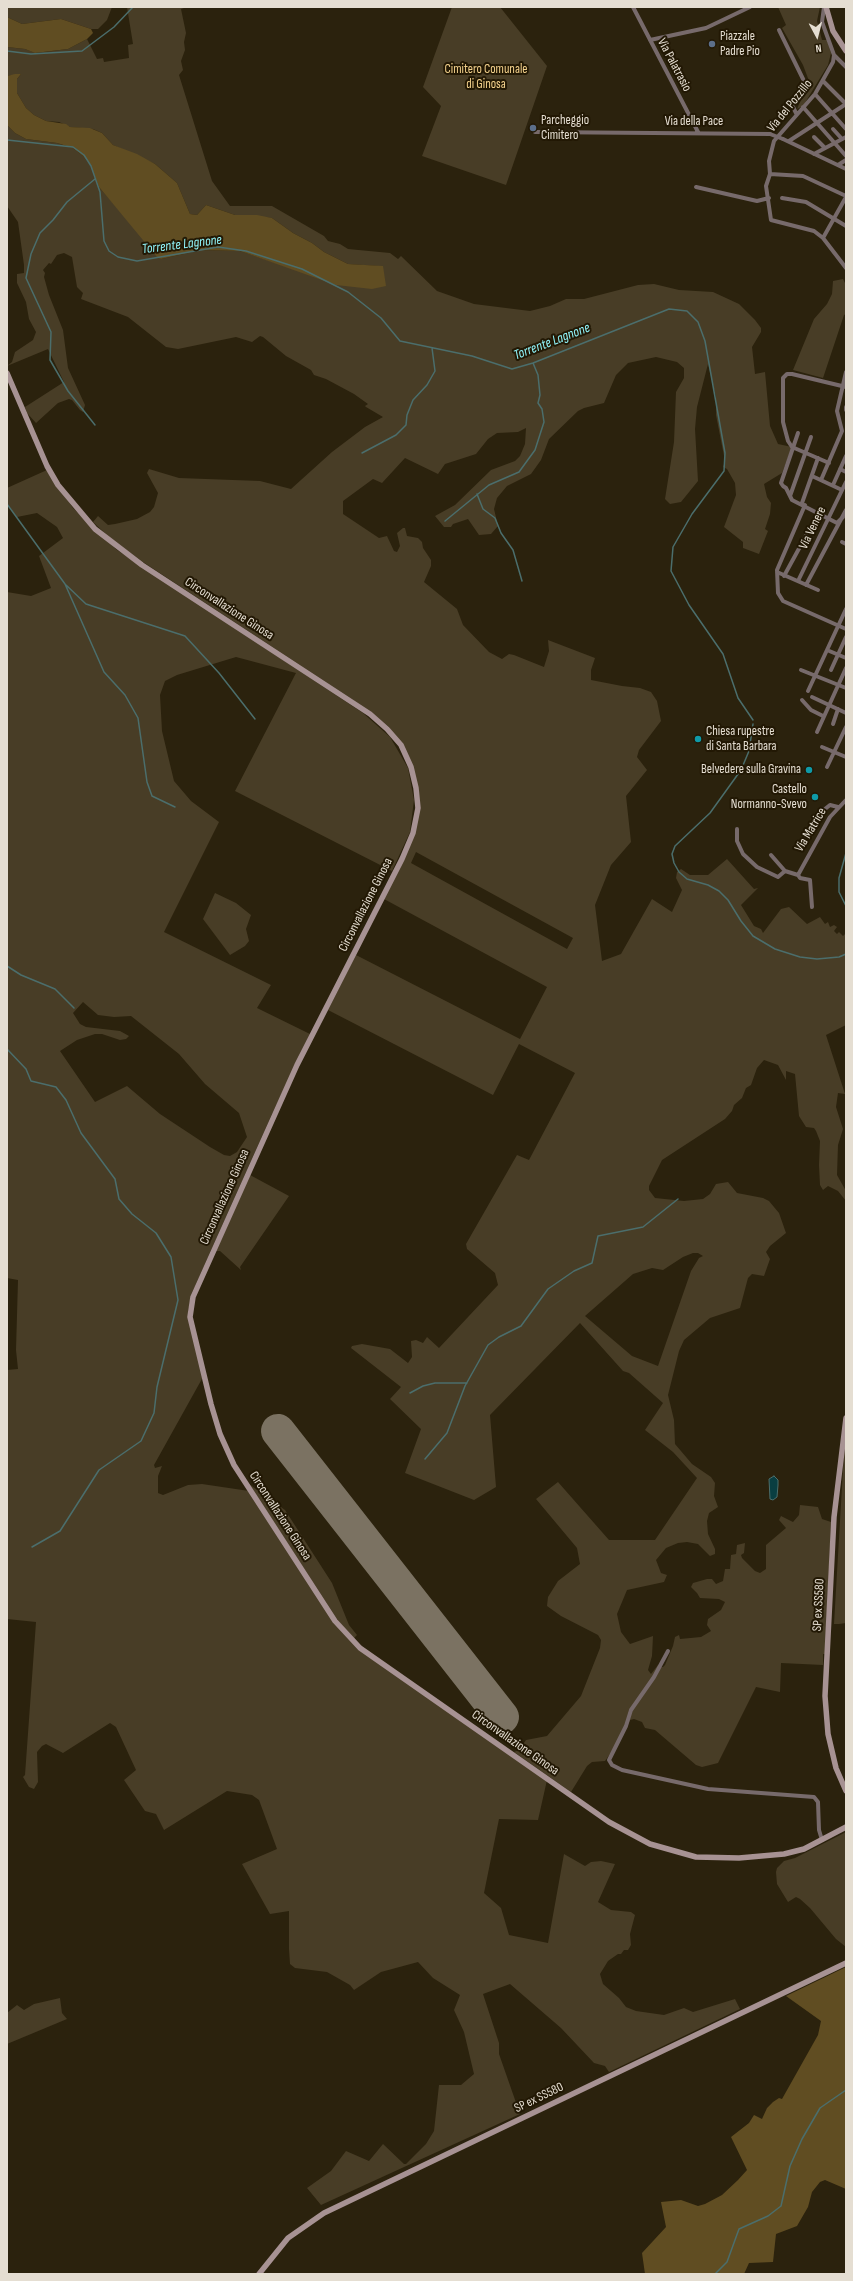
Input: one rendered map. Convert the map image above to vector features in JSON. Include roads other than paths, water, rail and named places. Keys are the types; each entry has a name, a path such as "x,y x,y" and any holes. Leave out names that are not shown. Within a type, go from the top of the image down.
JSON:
{"main road":[{"path":"825,7 833,31 846,51"},
{"name":"Circonvallazione Ginosa","path":"7,373 47,466 58,485 95,529 142,565 370,714 387,729 401,745 411,767 416,788 418,808 413,833 402,859 297,1065 193,1297 190,1317 193,1332 220,1434 234,1465 335,1621 360,1648 609,1822 650,1844 696,1857 739,1858 771,1856 804,1849 846,1828"},
{"name":"SP ex SS580","path":"846,1418 834,1518 825,1696 828,1734 836,1768 846,1791"},
{"name":"SP ex SS580","path":"259,2274 288,2238 324,2213 846,1963"}],"street":[{"name":"Via Palatrasio","path":"633,7 698,132"},
{"path":"650,40 706,28 750,7"},
{"path":"825,7 822,22 834,55 846,67"},
{"path":"779,30 804,80 803,86 792,105 796,113"},
{"name":"Via del Pozzillo","path":"823,238 802,226 775,222 771,220 769,198 766,186 770,174 769,161 774,141 796,113 815,94 833,62 834,55"},
{"path":"789,141 846,104 823,81"},
{"path":"815,94 846,129"},
{"path":"803,107 846,156"},
{"path":"814,154 844,138 833,128"},
{"name":"Via della Pace","path":"535,132 698,132 770,134 789,141 846,169"},
{"path":"814,137 824,148"},
{"path":"838,165 846,160"},
{"path":"770,174 803,176 846,196 823,238 846,268"},
{"path":"696,187 757,201 769,198"},
{"path":"782,198 806,202 846,226"},
{"path":"821,480 842,432 837,411 846,372"},
{"path":"829,463 792,447 786,435 783,422 783,378 787,374 844,386"},
{"path":"798,432 781,483 792,500 803,504 837,522 843,517"},
{"path":"790,496 811,437"},
{"path":"833,485 846,456"},
{"path":"818,458 803,504 777,572 778,593 783,601 846,629"},
{"path":"840,469 846,472"},
{"path":"812,476 842,490"},
{"name":"Via Venere","path":"798,581 846,482"},
{"path":"806,585 846,510"},
{"path":"784,576 819,512"},
{"path":"777,572 818,590"},
{"path":"808,691 846,609"},
{"path":"832,670 846,637"},
{"path":"827,650 846,658"},
{"path":"817,732 846,668"},
{"path":"801,670 846,688"},
{"path":"812,697 846,712"},
{"path":"802,700 811,710 823,716"},
{"path":"833,724 838,709"},
{"path":"828,767 846,727"},
{"path":"822,747 846,757"},
{"name":"Via Matrice","path":"798,875 804,861 838,807 846,800"},
{"path":"806,837 825,809 830,805 838,807"},
{"path":"737,829 737,841 743,854 757,867 778,877 785,871"},
{"path":"771,854 785,871 798,875 800,878 810,880 812,907"},
{"path":"668,1651 654,1677 631,1710 626,1726 610,1756 609,1760 612,1765 622,1770 708,1789 814,1797 818,1802 818,1830 822,1840"}],"water":[{"path":"774,1476 778,1480 778,1485 777,1497 773,1500 770,1499 769,1479"}],"waterway":[{"name":"Torrente Lagnone","path":"7,51 31,54 82,51 114,27 133,7"},
{"name":"Torrente Lagnone","path":"7,140 73,147 84,155 91,166 100,192 104,241 109,251 118,257 137,261 218,247 246,251 302,269 348,292 381,318 400,341 472,356 512,369 533,363 669,309 687,311 698,322 705,341 725,453 724,471 692,514 673,547 671,571 689,605 723,654 738,698 753,720"},
{"path":"95,179 67,202 53,220 40,233 31,254 26,278 51,332 50,360 68,391 95,425"},
{"path":"362,453 396,435 406,425 407,415 413,400 427,385 435,371 432,348"},
{"path":"445,521 489,485 519,472 535,450 544,422 542,409 538,403 540,395 538,375 533,363"},
{"path":"477,494 483,509 495,518 501,533 513,550 522,581"},
{"path":"7,504 65,584 104,672 125,695 138,718 147,782 152,796 175,807"},
{"path":"66,585 86,604 185,636 219,673 255,719"},
{"name":"Torrente Lagnone","path":"753,724 749,751 741,770 710,813 675,846 672,854 674,863 679,872 687,879 708,885 719,891 728,900 741,921 753,936 775,949 800,957 817,959 839,957 846,954"},
{"name":"Torrente Lagnone","path":"846,853 839,878 839,892 846,906"},
{"path":"7,966 21,975 55,989 74,1008"},
{"path":"7,1049 26,1069 31,1081 56,1087 66,1100 81,1133 115,1179 119,1199 132,1214 156,1233 171,1257 178,1300 157,1387 154,1413 141,1441 99,1470 60,1531 32,1547"},
{"path":"425,1459 447,1433 465,1386 488,1345 499,1337 521,1326 548,1289 574,1271 592,1263 598,1236 643,1227 678,1199"},
{"path":"410,1393 423,1386 435,1383 467,1383"},
{"path":"715,2274 727,2262 739,2229 768,2216 781,2206 790,2166 802,2139 820,2108 846,2090"}],"place":[{"name":"Piazzale Padre Pio","path":"712,44"},
{"name":"Parcheggio Cimitero","path":"533,128"},
{"name":"Chiesa rupestre di Santa Barbara","path":"698,739"},
{"name":"Belvedere sulla Gravina","path":"809,770"},
{"name":"Castello Normanno-Svevo","path":"815,797"}],"park label":[{"name":"Cimitero Comunale di Ginosa","path":"486,78"}]}
